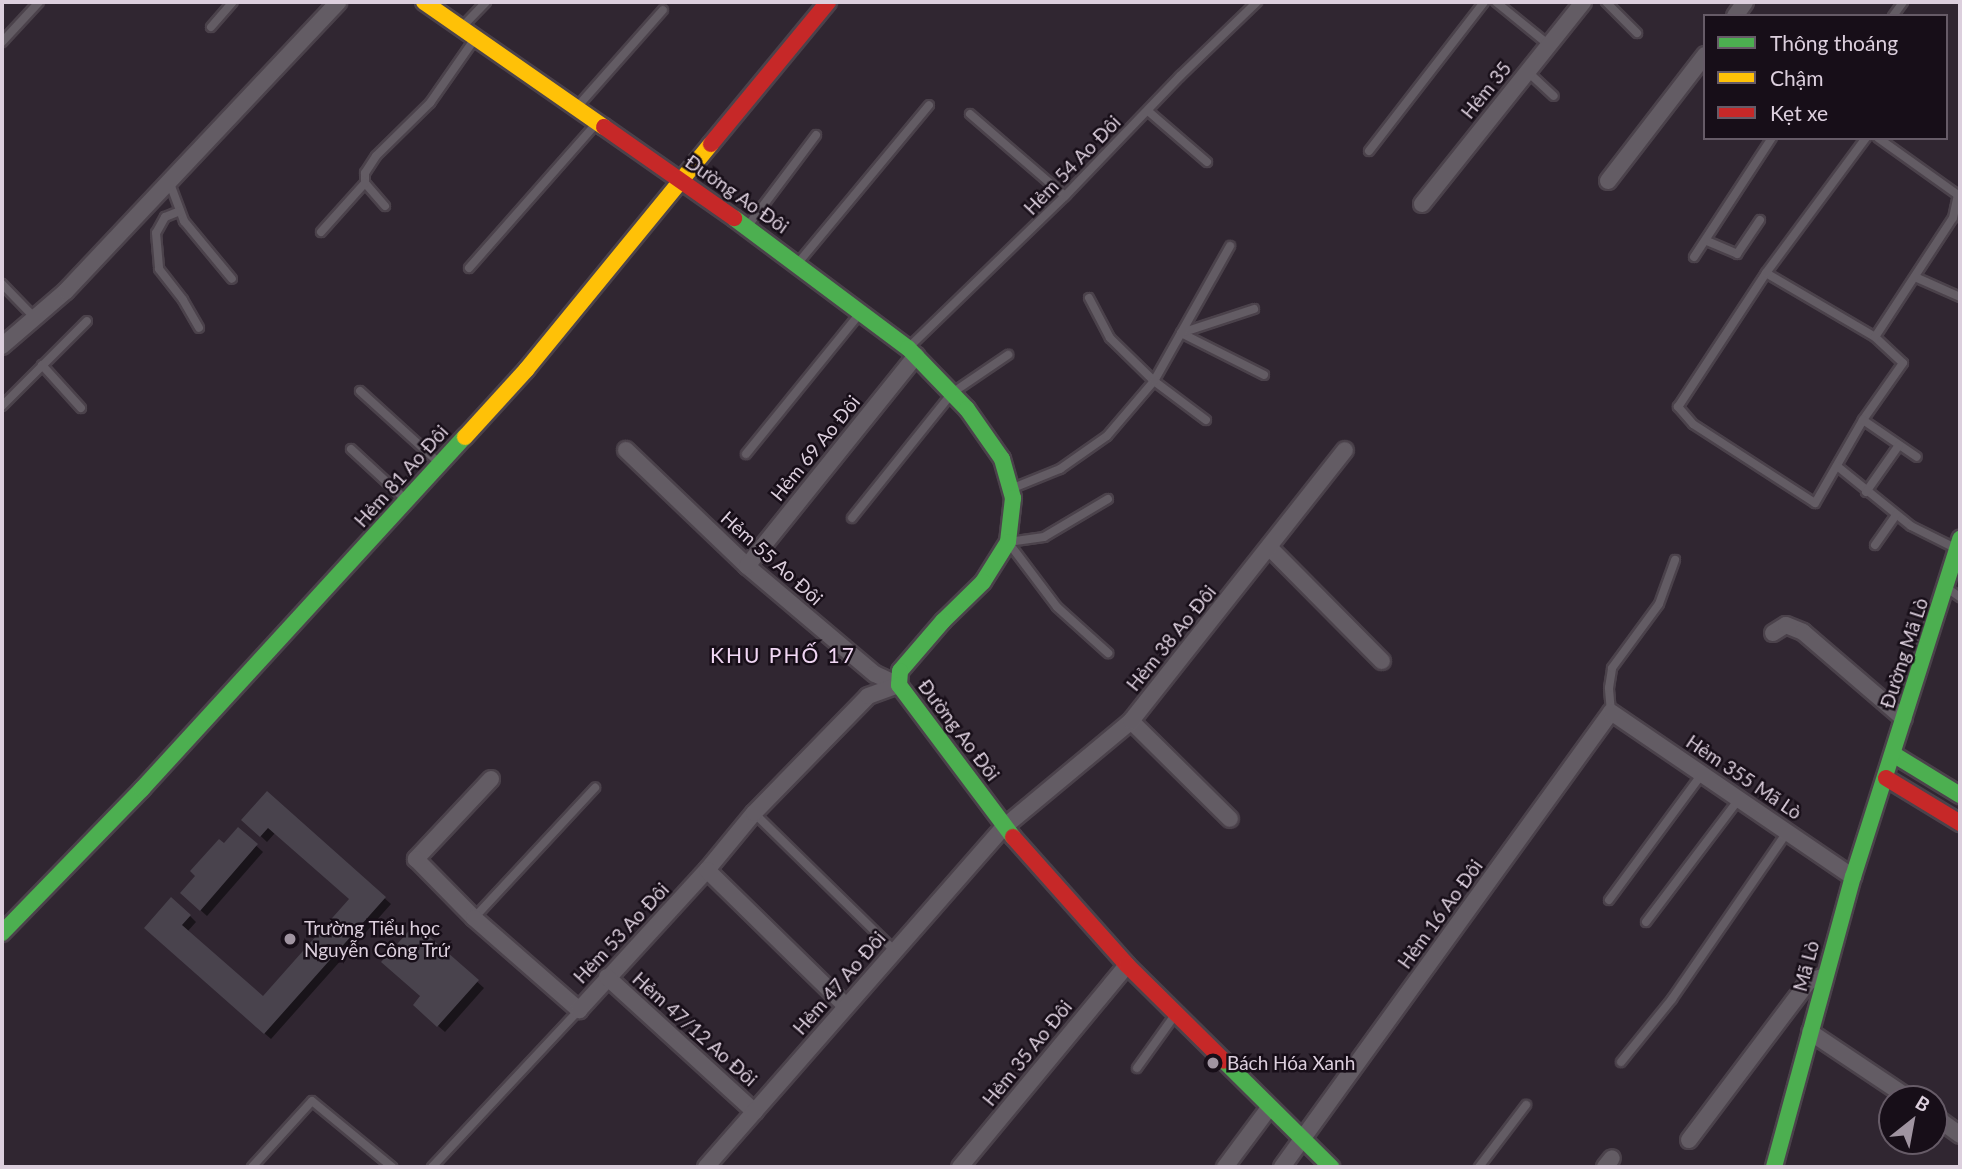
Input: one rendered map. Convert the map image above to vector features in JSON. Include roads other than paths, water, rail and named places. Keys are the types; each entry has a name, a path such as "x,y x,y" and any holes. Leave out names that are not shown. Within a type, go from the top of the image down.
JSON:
{"street":[{"path":"2,346 66,290 338,2"},
{"name":"Đường Ao Đôi","path":"424,2 799,263 912,352 953,393 1002,459 1013,498 1008,542 983,582 943,621 900,671 899,685 1004,827 1127,964 1331,1167"},
{"name":"Hẻm 81 Ao Đôi","path":"2,933 142,789 526,370 683,182 769,69 828,2"},
{"name":"Hẻm 35","path":"1422,204 1583,2"},
{"path":"1608,181 1703,58"},
{"name":"Hẻm 69 Ao Đôi","path":"747,566 912,352"},
{"name":"Hẻm 55 Ao Đôi","path":"626,450 747,566 875,674 899,685"},
{"name":"Hẻm 38 Ao Đôi","path":"1004,827 1131,721 1345,450"},
{"name":"Đường Mã Lò","path":"1886,779 1904,719 1954,592 1959,544"},
{"path":"1270,548 1382,661"},
{"path":"1773,633 1786,625 1803,632 1904,719"},
{"name":"Hẻm 53 Ao Đôi","path":"491,779 416,859 474,918 579,1010 707,870 754,813 868,696 899,685"},
{"name":"Hẻm 355 Mã Lò","path":"1611,712 1853,877"},
{"name":"Hẻm 16 Ao Đôi","path":"1282,1167 1611,712"},
{"path":"1131,721 1230,819"},
{"path":"1893,754 1960,795"},
{"path":"1886,779 1960,823"},
{"name":"Mã Lò","path":"1774,1167 1853,877 1886,779"},
{"name":"Hẻm 47 Ao Đôi","path":"706,1167 1004,827"},
{"path":"707,870 846,1006"},
{"name":"Hẻm 35 Ao Đôi","path":"960,1167 1127,964"},
{"path":"1689,1140 1809,981 1825,976"},
{"name":"Hẻm 47/12 Ao Đôi","path":"607,977 755,1112"},
{"path":"1811,1032 1889,1085"},
{"path":"1225,1167 1269,1108"}],"lane":[{"path":"2,42 38,2"},
{"path":"211,27 233,2"},
{"path":"461,28 486,2"},
{"name":"Hẻm 54 Ao Đôi","path":"912,352 1257,2"},
{"path":"1369,151 1484,2"},
{"path":"1496,2 1549,45"},
{"path":"1606,2 1637,33"},
{"path":"576,108 663,10"},
{"path":"385,206 365,183 365,173 376,156 429,103 476,38"},
{"path":"1528,72 1554,96"},
{"path":"799,263 929,105"},
{"path":"1148,111 1207,162"},
{"path":"970,114 1065,196"},
{"path":"469,268 597,123"},
{"path":"747,227 816,135"},
{"path":"1694,257 1771,140"},
{"path":"1766,273 1875,337 1903,363 1863,421 1815,503 1693,424 1678,407 1766,273 1865,140"},
{"path":"1875,337 1953,218 1958,195 1881,140"},
{"path":"169,181 184,221 232,279"},
{"path":"321,232 365,183"},
{"path":"180,211 165,217 156,233 159,269 183,300 199,328"},
{"path":"1707,241 1737,254 1760,220"},
{"path":"1010,489 1060,469 1107,436 1154,381 1230,246"},
{"path":"1915,277 1960,297"},
{"path":"2,284 34,317"},
{"path":"1089,298 1110,338 1154,381 1206,420"},
{"path":"1181,333 1254,309"},
{"path":"746,454 862,310"},
{"path":"2,406 87,321"},
{"path":"1181,333 1264,375"},
{"path":"852,518 953,393 1008,355"},
{"path":"42,365 81,408"},
{"path":"360,391 440,464"},
{"path":"1863,421 1917,457"},
{"path":"1866,492 1899,445"},
{"path":"351,449 407,501"},
{"path":"1837,466 1896,515 1959,544"},
{"path":"1108,499 1044,537 1008,542 1057,607 1108,653"},
{"path":"1875,545 1896,515"},
{"path":"1611,712 1609,688 1612,668 1659,604 1675,560"},
{"path":"1609,900 1702,774"},
{"path":"474,918 595,788"},
{"path":"1646,922 1740,799"},
{"path":"754,813 895,951"},
{"path":"1621,1062 1672,999 1787,832"},
{"path":"432,1167 579,1010"},
{"path":"1137,1068 1176,1013"},
{"path":"253,1167 312,1101 393,1167"},
{"path":"1479,1167 1526,1105"}],"place":[{"name":"Trường Tiểu học Nguyễn Công Trứ","path":"290,939"},
{"name":"Bách Hóa Xanh","path":"1213,1063"}],"district":[{"name":"KHU PHỐ 17","path":"783,655"}]}
